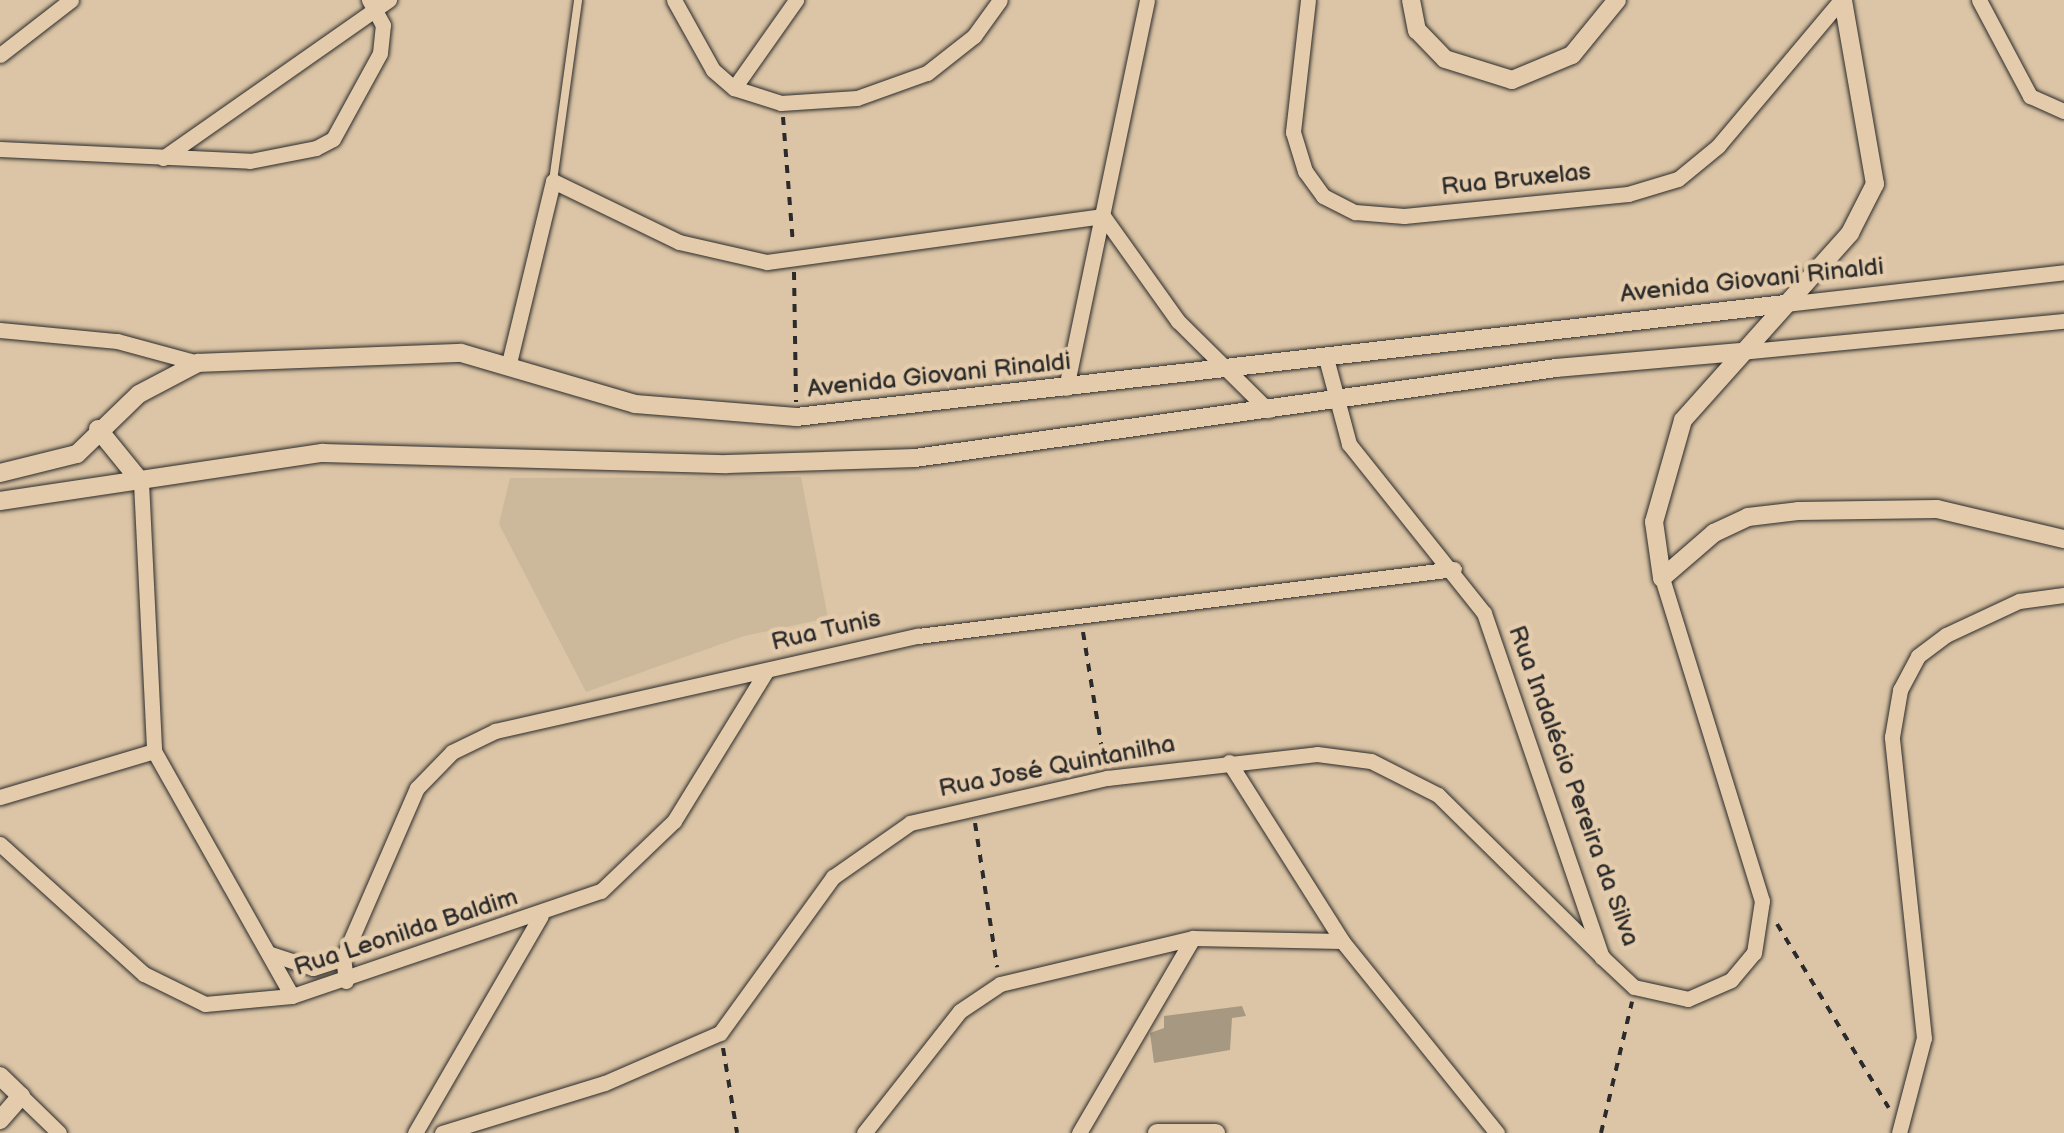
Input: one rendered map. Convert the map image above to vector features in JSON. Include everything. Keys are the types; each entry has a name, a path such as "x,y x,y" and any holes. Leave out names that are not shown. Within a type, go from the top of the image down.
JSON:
{"street":[{"path":"0,55 70,0"},
{"path":"674,0 713,70 734,88 782,103 857,98 927,73 974,36 1000,0"},
{"path":"734,88 796,0"},
{"path":"1066,388 1148,0"},
{"name":"Rua Bruxelas","path":"1308,0 1293,132 1304,171 1323,196 1355,212 1404,216 1628,194 1678,179 1718,146 1842,0"},
{"path":"1411,0 1417,30 1445,60 1512,80 1572,55 1617,0"},
{"path":"1634,987 1688,999 1732,980 1754,953 1762,901 1662,578 1659,485 1682,420 1850,233 1875,184 1842,0"},
{"path":"1979,0 2030,96 2064,111"},
{"path":"163,158 378,3"},
{"path":"0,149 273,160 333,139 380,53 378,3"},
{"path":"509,363 553,181 679,242 767,262 1103,216"},
{"path":"1103,216 1165,306 1268,410"},
{"name":"Avenida Giovani Rinaldi","path":"198,363 415,349 509,363 620,401 779,416 1066,388 2064,272"},
{"path":"0,501 323,453 840,463 1706,355 2064,321"},
{"path":"0,330 117,341 198,363"},
{"path":"1706,355 1719,376"},
{"path":"1326,358 1331,401"},
{"path":"0,473 77,454 98,430 198,363"},
{"name":"Rua Indalécio Pereira da Silva","path":"1331,401 1350,444 1454,569 1484,613 1602,957 1634,987"},
{"path":"98,430 142,482 154,751 292,996"},
{"path":"1662,578 1714,534 1748,517 1798,511 1937,509 2064,539"},
{"name":"Rua Tunis","path":"343,958 417,788 452,752 495,732 768,670 1080,613 1454,569"},
{"path":"1901,1132 1924,1038 1892,737 1900,690 1918,656 1946,635 2019,601 2064,595"},
{"name":"Rua Leonilda Baldim","path":"0,844 144,974 206,1004 292,996 346,982 540,916 601,891 646,854 768,670"},
{"path":"0,797 154,751"},
{"name":"Rua José Quintanilha","path":"720,1033 833,877 910,824 972,804 1107,778 1318,754 1372,761 1438,795 1602,957"},
{"path":"1230,762 1342,940 1450,1086 1497,1133"},
{"path":"416,1133 540,916"},
{"path":"864,1133 960,1011 1000,984 1193,938 1342,940"},
{"path":"1079,1133 1193,938"},
{"path":"268,952 313,968 343,958 346,982"},
{"path":"442,1133 506,1116 720,1033"},
{"path":"0,1076 59,1133"},
{"path":"0,1120 21,1096"},
{"path":"494,1133 506,1116"},
{"path":"1157,1133 1216,1133"}],"lane":[{"path":"553,181 578,0"}],"path":[{"path":"1080,613 1107,778"},
{"path":"972,804 1000,984"},
{"path":"1762,901 1901,1132"},
{"path":"1601,1133 1634,987"},
{"path":"720,1033 737,1133"}],"shaded area":[{"path":"801,477 828,618 744,636 586,692 499,524 510,478"}],"building":[{"path":"1242,1006 1246,1016 1232,1018 1230,1050 1154,1063 1150,1033 1164,1028 1164,1016"}]}
